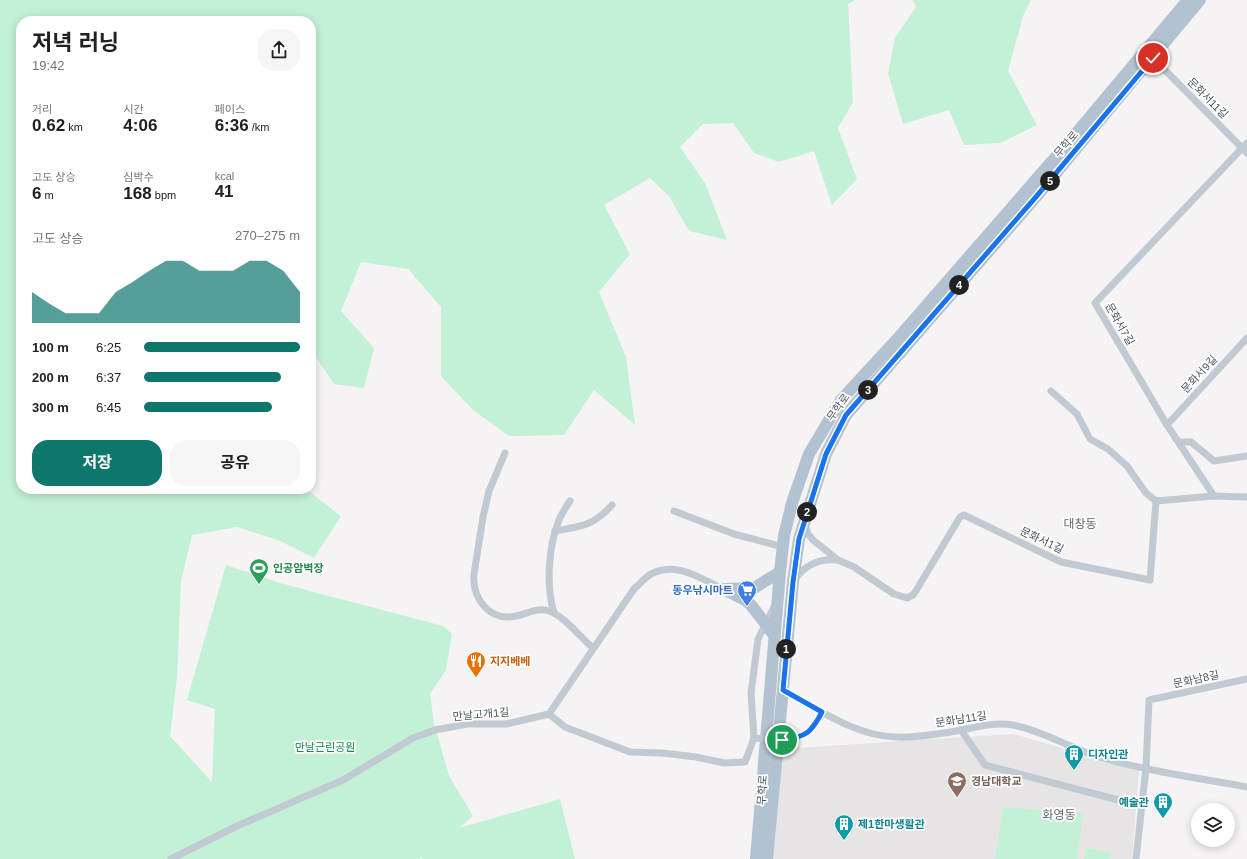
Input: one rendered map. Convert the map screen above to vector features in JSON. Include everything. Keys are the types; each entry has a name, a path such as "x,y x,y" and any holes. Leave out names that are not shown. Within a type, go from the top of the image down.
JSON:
{"main road":[{"name":"무학로","path":"756,859 774,635 783,547 792,503 809,454 841,400 900,336 1074,136 1188,0"},
{"name":"무학로","path":"767,859 793,582 799,539 826,454 846,415 1035,198 1200,0"},
{"path":"723,589 754,588 780,572"},
{"path":"723,589 745,600 766,623 774,635"}],"street":[{"name":"문화서11길","path":"1153,58 1245,148"},
{"name":"문화서7길","path":"1214,496 1167,425 1095,303 1245,148"},
{"name":"문화서9길","path":"1167,425 1247,338"},
{"path":"1051,391 1077,414 1090,439 1108,449 1127,466 1146,493 1156,501 1214,496 1247,497"},
{"path":"1179,442 1191,442 1214,461 1247,456"},
{"path":"505,453 489,491 483,517 474,574 475,591 483,606 498,615 515,617 543,609 554,613 593,648"},
{"path":"554,613 549,588 555,532 559,520 570,501"},
{"name":"문화서1길","path":"804,522 808,534 838,560 868,575 894,594 904,598 915,593 960,517 964,516 1061,562 1150,580 1156,501"},
{"path":"555,532 592,522 612,505"},
{"path":"674,511 734,534 783,547"},
{"path":"793,582 807,566 823,561 838,560"},
{"path":"723,589 684,570 669,568 652,574 634,589 548,714 564,727 630,752 662,753 696,757 724,763 745,762 754,738 751,693 758,639 777,601"},
{"name":"문화남8길","path":"1146,768 1148,700 1247,679"},
{"name":"문화남11길","path":"783,690 838,721 879,736 897,738 992,725 1011,725 1027,728 1088,753 1121,763 1247,787"},
{"path":"754,738 782,740 798,738 814,728 822,712"},
{"name":"만날고개1길","path":"171,859 235,827 343,780 413,738 435,730 467,724 506,724 548,714"},
{"path":"961,730 985,765 1141,806"},
{"path":"1136,859 1146,768"}],"shaded area":[{"name":"경남대학교","path":"1013,734 1139,770 1132,859 770,859 780,749"}],"green space":[{"name":"만날근린공원","path":"0,0 855,0 848,4 853,102 838,128 857,179 832,205 814,151 779,162 754,153 733,123 703,124 680,147 705,183 727,240 689,231 669,196 650,178 604,205 630,254 599,292 626,357 635,425 594,390 564,435 509,436 473,410 441,376 441,307 408,269 361,262 341,311 374,348 364,388 334,384 316,357 316,16 16,16 16,494 312,494 341,516 314,558 278,540 237,527 192,535 181,581 177,677 170,736 212,782 215,709 187,700 226,565 280,583 443,626 452,634 446,670 430,694 434,723 449,776 473,816 459,828 560,799 575,859 422,859 422,857 419,859 0,859"},
{"path":"913,0 1031,0 1023,16 1008,71 1037,125 1000,143 964,145 949,110 903,124 888,73 895,38 916,7"},
{"path":"1003,807 1083,813 1077,859 995,859"},
{"path":"1086,848 1110,852 1109,859 1084,859"}],"place":[{"name":"인공암벽장","path":"259,585"},
{"name":"동우낚시마트","path":"747,607"},
{"name":"지지베베","path":"476,678"},
{"name":"디자인관","path":"1074,771"},
{"name":"경남대학교","path":"957,798"},
{"name":"예술관","path":"1163,819"},
{"name":"제1한마생활관","path":"844,841"}],"district":[{"name":"대창동","path":"1080,524"},
{"name":"화영동","path":"1059,815"}],"route":[{"path":"782,740 798,738 807,733 814,728 822,712 783,690 793,582 799,539 826,454 846,415 1035,198 1153,58"}]}
